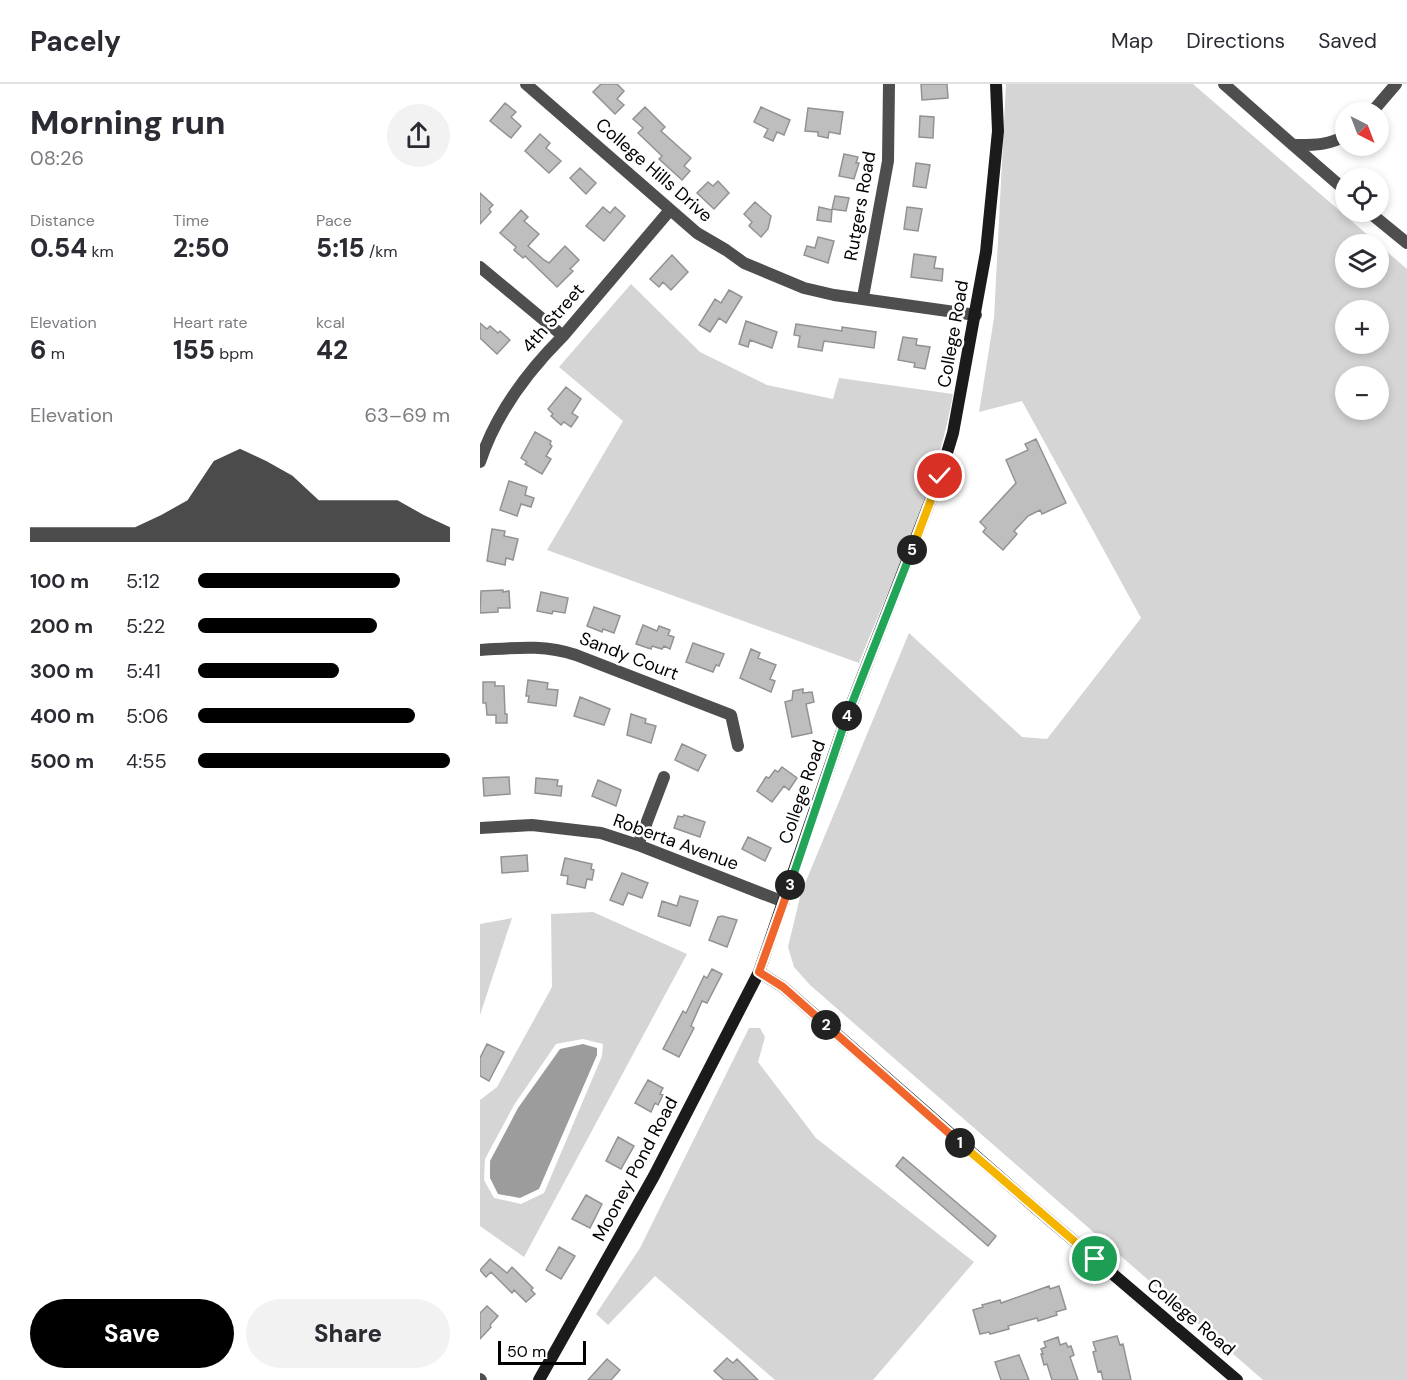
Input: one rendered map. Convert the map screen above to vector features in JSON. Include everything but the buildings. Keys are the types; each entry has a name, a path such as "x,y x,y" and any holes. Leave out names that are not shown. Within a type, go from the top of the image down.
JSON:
{"street":[{"name":"College Hills Drive","path":"526,84 697,233 744,263 804,288 834,295 863,297 976,315"},
{"name":"Rutgers Road","path":"863,297 888,161 889,84"},
{"name":"College Road","path":"996,84 998,131 986,252 953,433 940,476 847,716 759,972 783,987 1033,1206 1237,1380"},
{"path":"1224,84 1335,181"},
{"path":"1381,102 1396,84"},
{"path":"1293,145 1319,145 1335,141"},
{"name":"4th Street","path":"480,462 484,438 516,390 670,210"},
{"path":"1381,222 1407,243"},
{"path":"480,267 563,336"},
{"name":"Sandy Court","path":"480,650 534,646 576,655 730,715 738,746"},
{"path":"638,845 664,777"},
{"name":"Roberta Avenue","path":"480,828 532,825 601,833 638,845 784,902"},
{"name":"Mooney Pond Road","path":"539,1380 654,1176 759,972"}],"shaded area":[{"path":"1006,84 1193,84 1335,207 1335,222 1353,222 1367,234 1335,234 1335,288 1389,288 1389,253 1407,269 1407,1380 1263,1380 810,985 794,967 788,947 801,893 909,633 1022,737 1047,739 1141,618 1022,401 979,412 994,318"},
{"path":"631,284 700,352 767,385 833,399 839,378 953,394 946,429 925,497 859,663 547,550 623,421 559,367"},
{"path":"593,912 687,954 524,1257 480,1226 480,1100 497,1087 552,987 551,914","holes":["583,1039 603,1044 602,1056 544,1193 521,1204 494,1198 484,1180 485,1159 514,1105 556,1044"]},
{"path":"512,918 480,1015 480,924"},
{"path":"749,1028 760,1028 765,1037 758,1062 816,1138 974,1262 873,1380 775,1380 655,1276 608,1325 596,1314 640,1248"},
{"path":"583,1044 597,1048 597,1055 539,1189 520,1198 498,1194 490,1178 490,1161 518,1108 560,1049"}],"route":[{"path":"940,476 847,716 759,972 783,987 1095,1259"}]}
